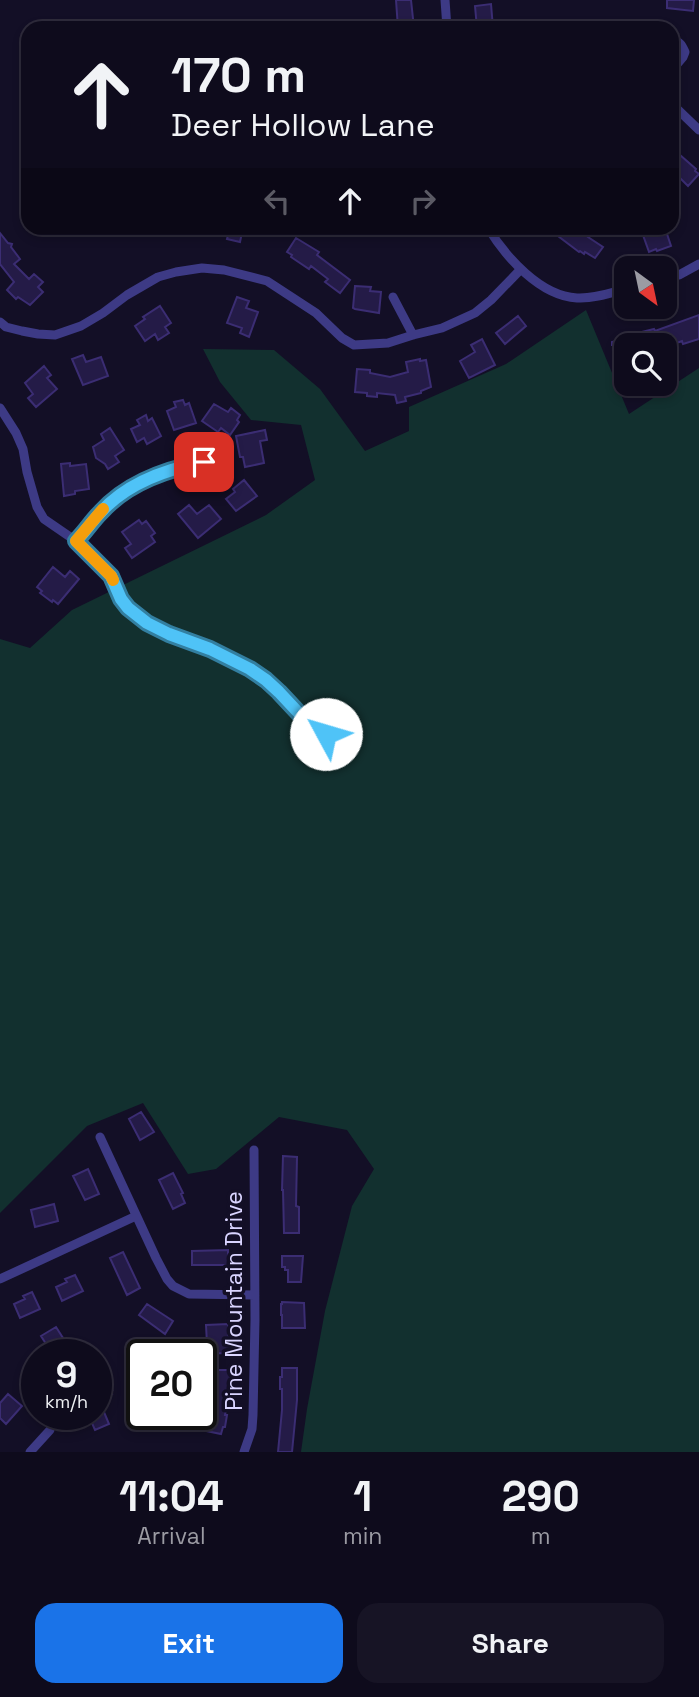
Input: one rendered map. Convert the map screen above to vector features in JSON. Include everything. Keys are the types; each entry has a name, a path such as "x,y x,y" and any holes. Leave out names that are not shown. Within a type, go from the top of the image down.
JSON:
{"street":[{"path":"445,0 446,21"},
{"path":"679,42 682,43 685,52 679,62"},
{"path":"679,111 699,130"},
{"path":"493,235 522,269 545,287 578,298 614,292"},
{"path":"677,276 699,264"},
{"path":"0,338 3,324 38,334 55,335 81,326 158,277 202,268 224,270 267,281 316,313 342,338 354,345 388,343 442,328 475,313 522,269"},
{"path":"393,297 413,335"},
{"path":"0,408 23,449 37,507 44,519 76,541 111,576"},
{"path":"76,541 102,511 130,488 184,465 204,462"},
{"path":"100,1137 136,1216 173,1286 189,1294 255,1295"},
{"name":"Pine Mountain Drive","path":"244,1452 254,1415 254,1150"},
{"path":"0,1279 136,1216"},
{"path":"30,1452 50,1430"}],"lane":[{"path":"111,576 121,599 147,623 250,669 279,692 308,723 326,734"}],"green space":[{"path":"586,310 614,378 614,396 622,396 629,414 656,396 677,396 677,382 699,368 699,1452 301,1452 325,1311 352,1206 374,1169 347,1130 279,1117 216,1169 188,1174 143,1103 87,1126 0,1213 0,639 30,648 72,610 266,515 315,480 301,425 251,420 220,382 203,349 274,350 320,389 365,451 409,431 409,407 506,364"}],"building":[{"path":"396,0 411,0 413,21 398,21"},
{"path":"667,0 694,0 693,11 667,8"},
{"path":"491,4 492,21 476,21 475,6"},
{"path":"679,154 699,174 688,186 679,177"},
{"path":"0,233 12,244 11,247 20,259 14,264 29,279 34,274 43,282 38,287 43,292 30,305 18,297 16,299 7,290 14,282 0,264"},
{"path":"228,235 242,235 240,242 227,239"},
{"path":"590,235 588,237 603,247 595,258 585,252 579,252 558,236"},
{"path":"643,235 667,235 671,246 649,252"},
{"path":"296,238 319,252 317,255 350,280 340,293 325,282 328,279 287,252"},
{"path":"355,286 371,287 370,291 381,292 379,313 353,308"},
{"path":"237,297 249,301 246,308 258,312 249,337 240,333 242,328 227,323"},
{"path":"160,306 171,323 165,327 169,333 158,340 155,334 145,341 135,326"},
{"path":"699,315 699,339 683,344 682,341 677,343 677,333 638,333 654,329 655,331"},
{"path":"518,316 526,326 505,344 496,333"},
{"path":"482,339 495,365 469,378 460,361 475,352 471,345"},
{"path":"83,355 86,362 101,357 108,376 83,385 72,359"},
{"path":"426,360 431,387 405,397 406,401 397,403 395,395 377,393 377,397 355,392 357,369 390,377 408,372 406,362"},
{"path":"44,366 51,375 47,378 57,389 36,407 28,398 33,394 25,383"},
{"path":"183,400 185,405 189,403 196,423 174,430 167,411 176,407 174,402"},
{"path":"214,404 228,412 231,408 240,415 237,420 239,422 230,435 221,428 218,432 202,421"},
{"path":"146,415 148,421 152,418 161,436 147,444 144,438 137,442 131,429 140,425 137,420"},
{"path":"110,428 124,450 115,456 119,462 108,469 96,458 93,447 104,440 101,434"},
{"path":"265,430 267,440 260,441 264,463 245,467 236,436"},
{"path":"70,463 70,466 86,464 89,489 64,496 61,464"},
{"path":"244,480 257,496 236,511 226,499"},
{"path":"189,505 197,514 209,505 221,519 198,538 178,514"},
{"path":"139,520 142,524 146,521 155,533 151,536 155,542 132,558 125,548 131,544 122,532"},
{"path":"53,567 65,577 70,571 79,579 58,604 40,593 42,591 37,587"},
{"path":"141,1112 154,1132 140,1140 129,1119"},
{"path":"283,1156 297,1157 296,1206 299,1207 299,1233 284,1233"},
{"path":"88,1169 99,1194 85,1200 73,1176"},
{"path":"173,1173 185,1203 173,1209 159,1180"},
{"path":"54,1204 58,1221 35,1227 31,1210"},
{"path":"228,1250 228,1265 192,1265 192,1251"},
{"path":"123,1252 140,1288 127,1295 110,1258"},
{"path":"282,1256 303,1256 301,1282 288,1282 288,1270 282,1267"},
{"path":"75,1275 83,1291 62,1301 56,1287"},
{"path":"32,1292 40,1309 20,1318 14,1304"},
{"path":"282,1302 304,1303 305,1328 282,1328"},
{"path":"147,1304 173,1321 165,1334 139,1315"},
{"path":"228,1324 229,1353 217,1353 217,1339 207,1339 206,1325"},
{"path":"56,1327 63,1338 43,1339 41,1336"},
{"path":"282,1368 297,1368 292,1452 278,1452"},
{"path":"217,1370 228,1370 230,1383 225,1427 221,1434 206,1431 217,1430"},
{"path":"8,1394 21,1405 6,1424 0,1418 0,1403"}],"slow traffic":[{"path":"103,509 76,541 113,580"}],"route":[{"path":"204,462 184,465 130,488 102,511 76,541 111,576 128,608 147,623 250,669 279,692 308,723 326,734"}]}
